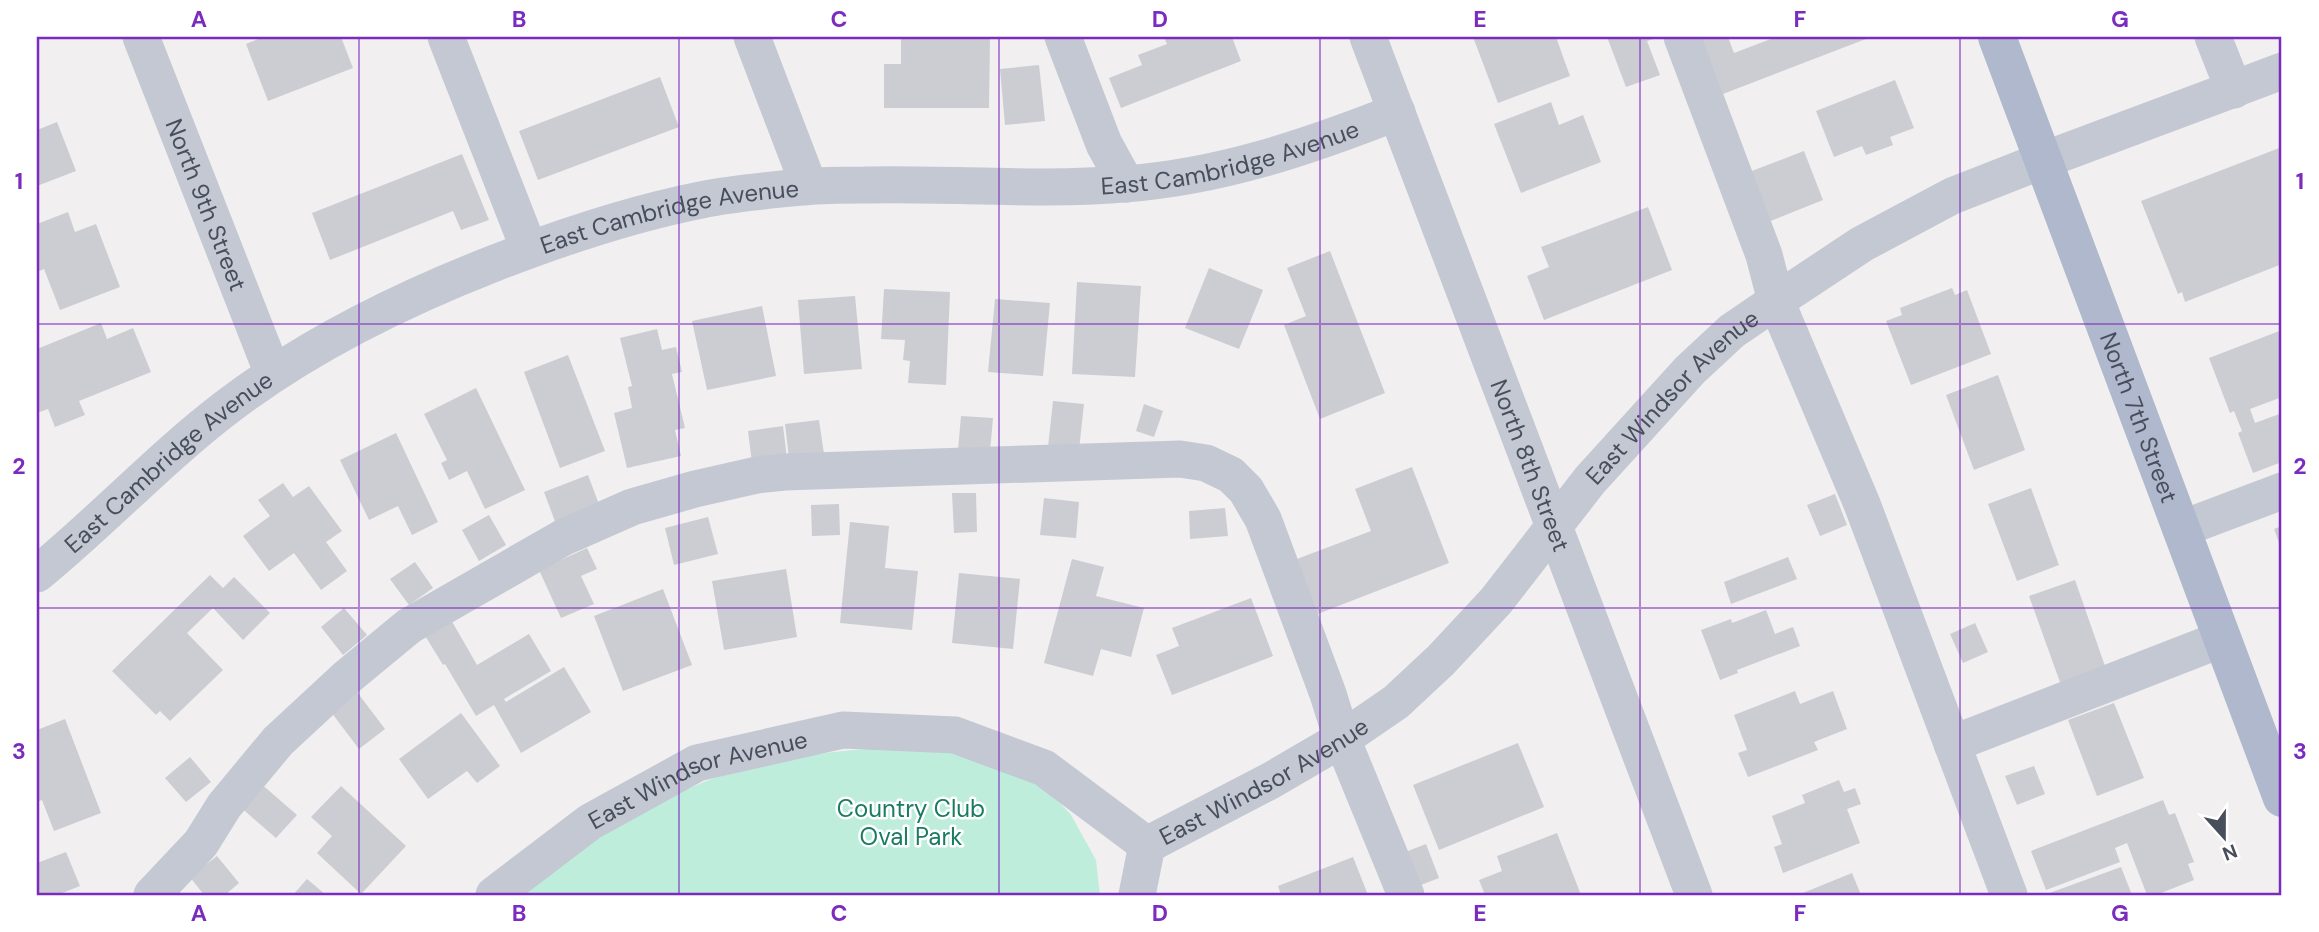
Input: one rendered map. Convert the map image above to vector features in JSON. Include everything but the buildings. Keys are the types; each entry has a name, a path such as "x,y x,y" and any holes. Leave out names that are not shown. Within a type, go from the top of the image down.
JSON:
{"main road":[{"name":"North 7th Street","path":"1997,37 2281,793"}],"street":[{"name":"North 9th Street","path":"141,37 273,373"},
{"path":"446,37 529,249"},
{"path":"752,37 809,186"},
{"path":"1063,37 1104,144 1126,184"},
{"name":"North 8th Street","path":"1368,37 1694,895"},
{"path":"1682,37 1764,255 1776,301 1862,504 2009,895"},
{"path":"2213,37 2234,90"},
{"name":"East Windsor Avenue","path":"1147,845 1270,781 1396,702 1441,660 1496,601 1591,480 1690,370 1732,331 1861,244 1952,196 2282,71"},
{"name":"East Cambridge Avenue","path":"38,569 224,409 273,373 392,307 529,249 610,222 702,200 809,186 903,184 1046,187 1126,184 1196,174 1255,162 1318,143 1397,112"},
{"path":"152,895 201,843 225,806 278,741 409,625 564,537 632,507 695,489 757,475 784,472 1180,459 1206,463 1231,475 1246,490 1263,519 1342,738 1406,895"},
{"path":"2181,529 2282,491"},
{"path":"1952,744 2222,639"},
{"name":"East Windsor Avenue","path":"494,895 590,822 696,763 843,730 955,735 1044,768 1147,845"},
{"name":"East Windsor Avenue","path":"1137,895 1147,845"}],"green space":[{"name":"Country Club Oval Park","path":"899,747 953,748 1034,774 1071,815 1096,860 1100,895 522,895 608,831 656,804 708,780 799,757"}]}
